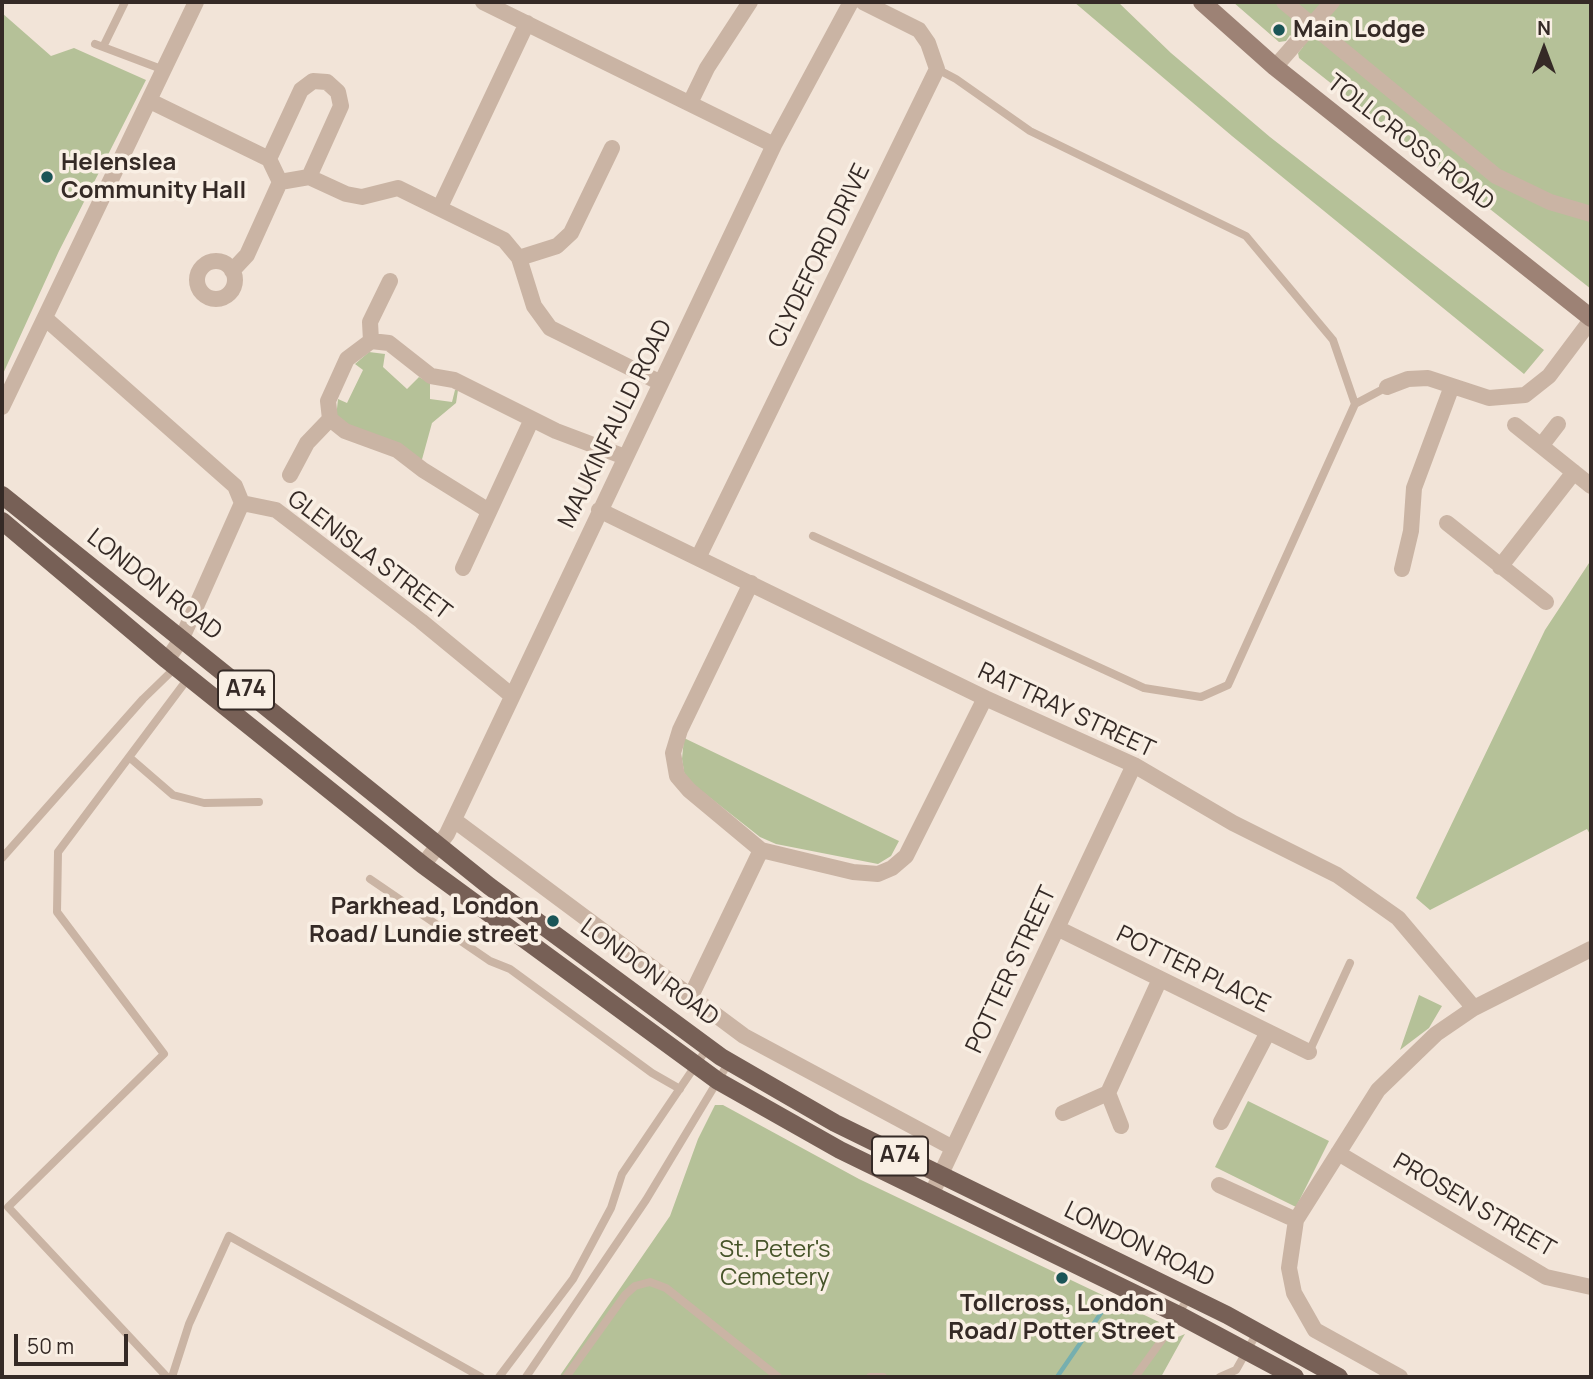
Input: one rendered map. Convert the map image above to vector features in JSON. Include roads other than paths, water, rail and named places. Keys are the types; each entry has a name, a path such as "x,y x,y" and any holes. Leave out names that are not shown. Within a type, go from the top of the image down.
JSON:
{"main road":[{"name":"LONDON ROAD","path":"2,495 439,845 729,1062 805,1107 940,1176 1189,1296 1339,1377"},
{"name":"LONDON ROAD","path":"2,521 178,668 423,865 695,1066 811,1134 1178,1315 1295,1377"}],"street":[{"path":"2,407 196,2"},
{"path":"483,2 775,145"},
{"path":"690,103 707,68 750,2"},
{"name":"MAUKINFAULD ROAD","path":"423,865 454,820 511,695 775,145 851,2"},
{"path":"863,2 919,30 928,43 937,69"},
{"name":"TOLLCROSS ROAD","path":"1202,2 1275,67 1591,319"},
{"path":"1284,2 1496,176 1550,202 1591,214"},
{"path":"1275,67 1332,2"},
{"path":"440,207 527,23"},
{"name":"CLYDEFORD DRIVE","path":"698,558 937,69"},
{"path":"269,159 302,90 313,81 327,82 338,92 341,106 309,177"},
{"path":"150,101 269,159 280,182 247,255 232,271"},
{"path":"519,258 557,246 571,233 612,148"},
{"path":"280,182 309,177 354,196 398,188 503,240 519,258 534,306 550,328 661,383"},
{"path":"371,341 370,322 390,281"},
{"path":"46,319 235,486 242,503 182,638 178,668"},
{"path":"1387,387 1408,379 1428,378 1489,398 1525,396 1549,376 1591,319"},
{"path":"489,511 423,470 397,450 345,431 330,419 328,401 347,359 371,341 388,343 431,376 454,380 532,419 625,457"},
{"path":"1402,569 1411,531 1413,488 1452,386"},
{"path":"290,475 307,443 330,419"},
{"path":"463,568 532,419"},
{"path":"1541,446 1558,424"},
{"path":"1515,425 1591,486"},
{"path":"1500,567 1574,472"},
{"name":"GLENISLA STREET","path":"242,503 276,510 327,547 511,695"},
{"name":"RATTRAY STREET","path":"599,510 985,698 1134,765 1233,824 1337,875 1398,918 1474,1008"},
{"path":"1447,523 1546,602"},
{"path":"751,583 680,730 673,752 677,776 689,790 761,850 853,872 878,874 892,868 906,856 985,698"},
{"name":"POTTER STREET","path":"931,1195 1134,765"},
{"path":"454,820 744,1036 953,1148"},
{"path":"690,998 761,850"},
{"name":"POTTER PLACE","path":"1057,928 1309,1052"},
{"path":"1400,1377 1315,1330 1294,1293 1289,1268 1296,1220 1378,1090 1436,1034 1474,1008 1591,949"},
{"path":"1063,1113 1108,1093 1160,979"},
{"path":"1221,1122 1268,1032"},
{"path":"1108,1093 1121,1126"},
{"name":"PROSEN STREET","path":"1338,1153 1546,1277 1591,1287"},
{"path":"1219,1185 1296,1220"}],"lane":[{"path":"125,2 99,45 164,70"},
{"path":"937,69 956,79 1030,131 1245,236 1334,340 1355,404"},
{"path":"813,536 1144,688 1201,697 1228,685 1355,404 1387,387"},
{"path":"178,668 129,757 58,852 57,912 164,1054 8,1207 169,1377 189,1324 229,1236 481,1377"},
{"path":"2,858 143,699 178,668"},
{"path":"129,757 173,795 204,803 259,802"},
{"path":"370,879 491,961 510,969 652,1073 680,1089"},
{"path":"1309,1052 1350,963"},
{"path":"499,1377 573,1279 611,1208 622,1174 708,1047"},
{"path":"526,1377 646,1200 729,1062"},
{"path":"566,1377 625,1295 635,1286 650,1282 666,1288 778,1377"},
{"path":"1135,1377 1189,1296"},
{"path":"1220,1377 1236,1370 1258,1331"},
{"path":"870,1377 883,1377"}],"waterway":[{"path":"1057,1377 1101,1313"}],"place":[{"name":"Main Lodge","path":"1279,30"},
{"name":"Helenslea Community Hall","path":"47,177"},
{"name":"Parkhead, London Road/ Lundie street","path":"553,921"},
{"name":"Tollcross, London Road/ Potter Street","path":"1062,1278"}],"park label":[{"name":"St. Peter's Cemetery","path":"775,1264"}]}
